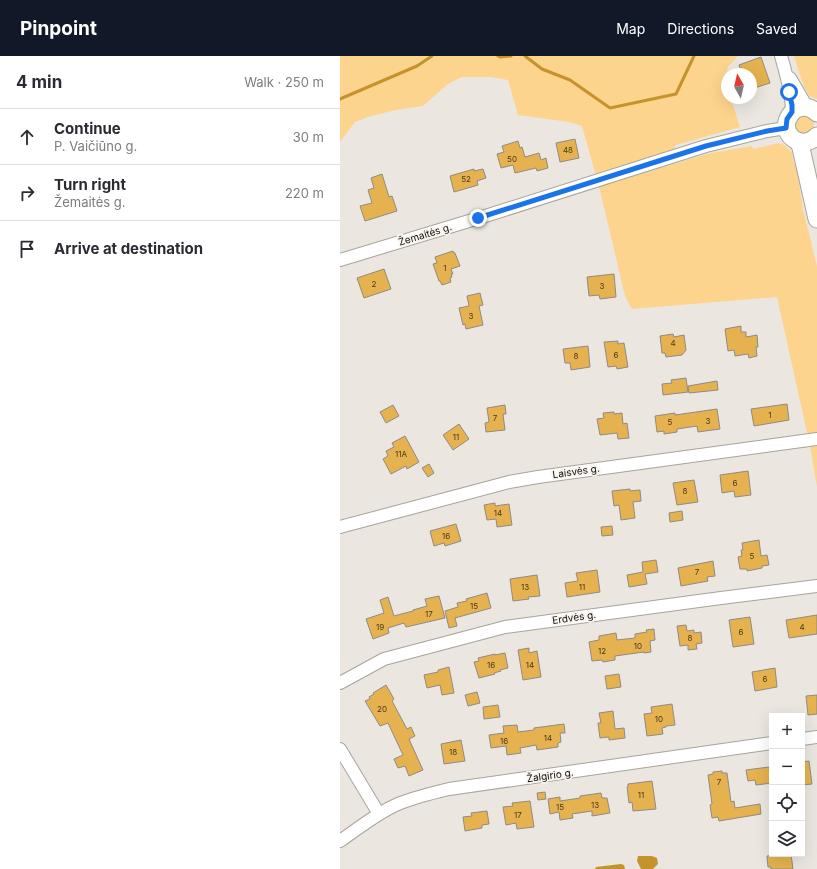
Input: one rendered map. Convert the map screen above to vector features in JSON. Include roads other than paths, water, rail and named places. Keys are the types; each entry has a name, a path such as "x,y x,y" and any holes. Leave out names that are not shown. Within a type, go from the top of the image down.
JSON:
{"main road":[{"path":"806,114 789,134 793,139 810,139"},
{"path":"810,139 801,148 817,219"}],"street":[{"path":"781,56 792,105 806,114"},
{"name":"Žemaitės g.","path":"340,260 706,146 767,131 806,114"},
{"name":"Laisvės g.","path":"340,527 509,482 817,439"},
{"name":"Erdvės g.","path":"340,683 384,659 505,627 817,586"},
{"path":"805,739 817,737"},
{"name":"Žalgirio g.","path":"340,841 379,814 398,804 449,789 769,744"},
{"path":"340,749 379,814"}],"waterway":[{"path":"340,99 417,66 432,56"},
{"path":"498,56 511,56"},
{"path":"525,56 542,69 570,80 610,108 676,94 694,56"}]}
